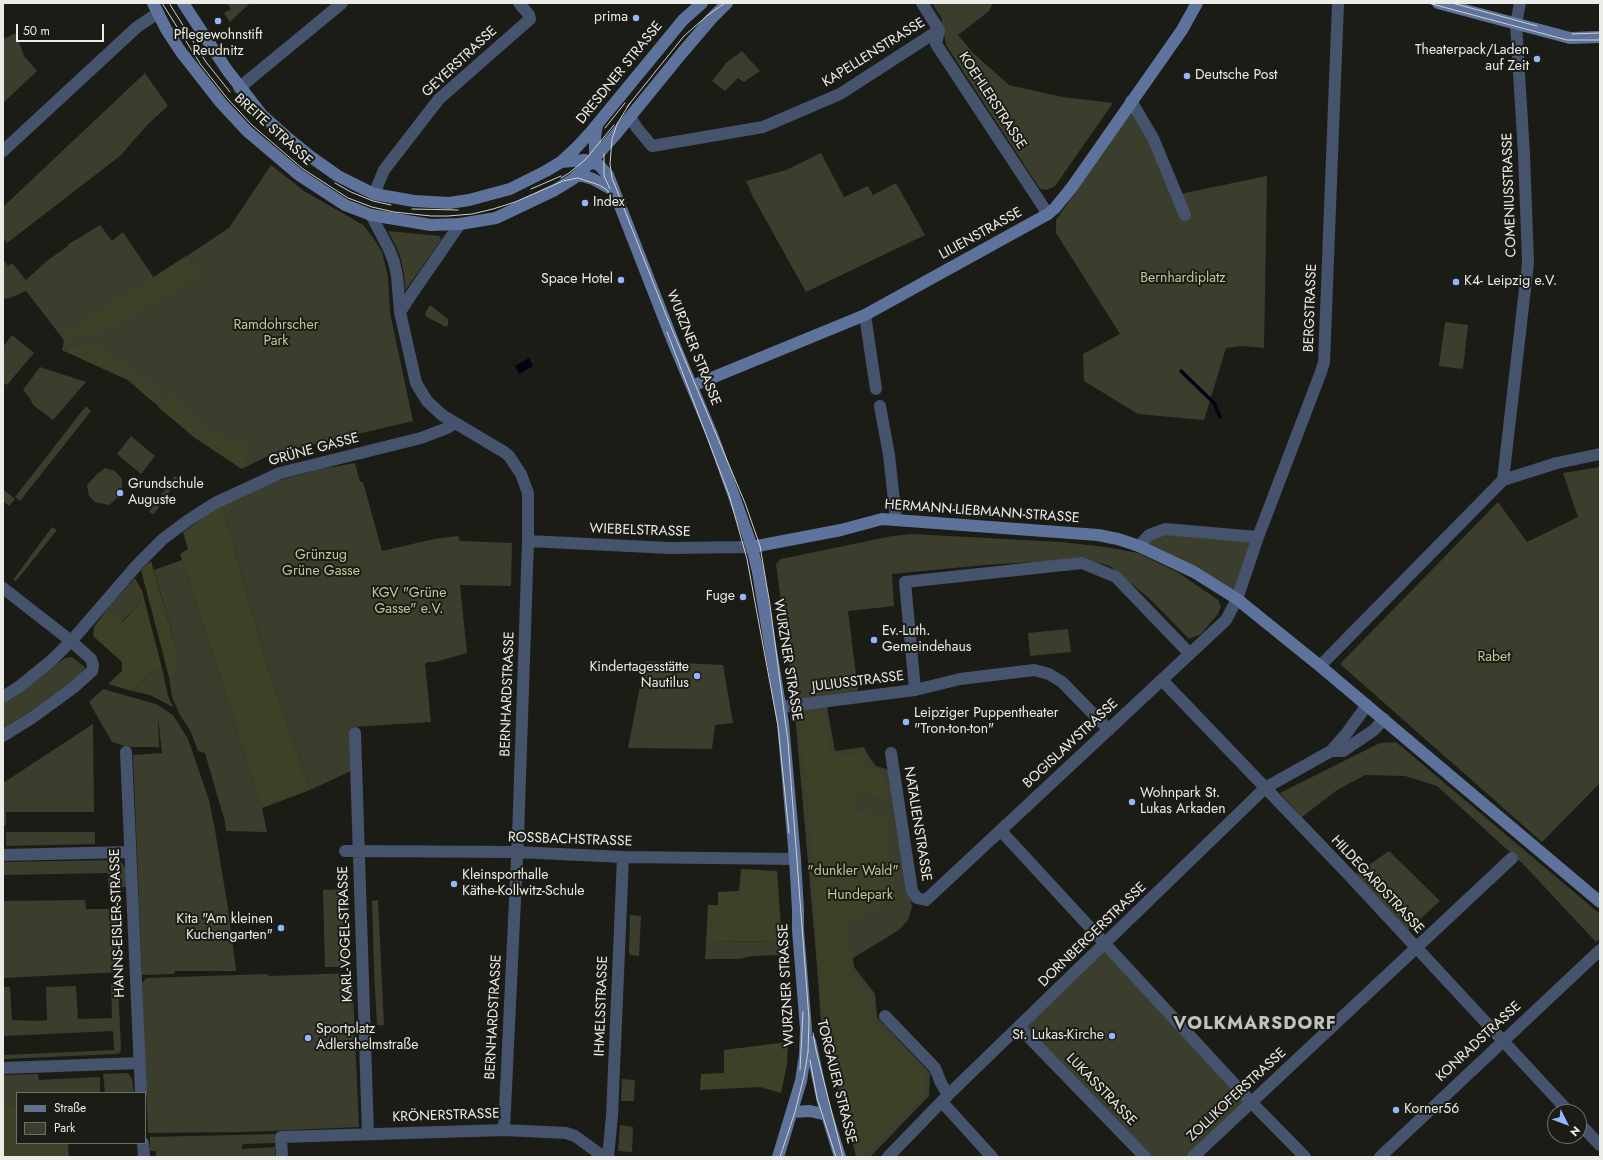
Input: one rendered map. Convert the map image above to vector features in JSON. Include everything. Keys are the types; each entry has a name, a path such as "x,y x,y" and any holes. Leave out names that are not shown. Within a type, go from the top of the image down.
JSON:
{"main road":[{"name":"BREITE STRASSE","path":"183,3 203,36 239,88 262,115 311,158 338,176 374,194 431,202 449,203 469,200 510,188 546,171 561,162"},
{"name":"DRESDNER STRASSE","path":"561,162 597,125 683,20 702,3"},
{"path":"594,161 633,121 686,47 727,3"},
{"name":"LILIENSTRASSE","path":"692,386 865,315 1048,214 1055,208 1072,187 1182,30 1197,3"},
{"path":"1438,3 1570,38 1600,37"},
{"name":"BREITE STRASSE","path":"155,8 166,29 194,69 221,104 247,131 299,175 345,205 371,215 431,225 460,224 496,218 554,190 576,176 594,161"},
{"path":"597,125 594,161 602,184"},
{"path":"561,162 584,160 594,161"},
{"name":"WURZNER STRASSE","path":"594,161 604,169 608,175 712,437 752,547 767,624 781,707 795,859 798,930 806,1037 801,1081 778,1157"},
{"path":"576,176 593,179 613,190"},
{"name":"HERMANN-LIEBMANN-STRASSE","path":"752,547 841,530 882,519 1098,535 1118,539 1139,546 1194,572 1237,599 1320,666 1600,902"},
{"name":"TORGAUER STRASSE","path":"804,1014 827,1115 840,1157"},
{"path":"792,1112 810,1111 827,1115"}],"street":[{"path":"239,88 342,3"},
{"name":"GEYERSTRASSE","path":"374,194 384,170 439,99 530,19 529,15 519,3"},
{"path":"922,3 939,30"},
{"name":"BERGSTRASSE","path":"1237,599 1258,537 1324,362 1338,3"},
{"name":"COMENIUSSTRASSE","path":"1503,480 1528,263 1524,154 1516,24 1520,3"},
{"path":"3,152 137,27 155,8"},
{"name":"KAPELLENSTRASSE","path":"633,121 652,146 763,127 840,94 939,30"},
{"name":"KOEHLERSTRASSE","path":"939,30 936,44 1048,214"},
{"path":"1131,101 1154,138 1185,215"},
{"name":"BERNHARDSTRASSE","path":"371,215 389,249 394,262 397,276 400,312 416,383 427,401 442,415 504,452 514,462 525,483 528,493 528,541 517,852 504,1130"},
{"path":"400,312 412,292 460,224"},
{"path":"865,315 876,390"},
{"path":"880,406 896,519"},
{"name":"GRÜNE GASSE","path":"3,696 20,686 52,660 71,642 135,568 163,539 215,503 280,473 424,437 447,428 455,423"},
{"path":"1320,666 1503,480 1557,463 1600,454"},
{"path":"1139,546 1149,535 1165,529 1258,537"},
{"name":"WIEBELSTRASSE","path":"528,541 662,547 752,547"},
{"name":"JULIUSSTRASSE","path":"915,690 905,582 1082,563 1116,577 1190,654"},
{"path":"3,588 91,659 93,665 92,671 73,688 32,718 3,736"},
{"name":"BOGISLAWSTRASSE","path":"918,898 926,900 1109,730 1226,620 1237,599"},
{"name":"JULIUSSTRASSE","path":"781,707 915,690 960,679 1034,670 1049,674 1062,682 1109,730"},
{"name":"HILDEGARDSTRASSE","path":"1162,680 1349,875 1560,1104"},
{"name":"DORNBERGERSTRASSE","path":"888,1157 945,1098 1265,788 1330,751 1346,734 1375,712"},
{"name":"DORNBERGERSTRASSE","path":"1330,751 1343,751 1374,730 1375,712"},
{"name":"KARL-VOGEL-STRASSE","path":"355,733 368,1134"},
{"name":"HANNS-EISLER-STRASSE","path":"126,752 141,1092"},
{"name":"NATALIENSTRASSE","path":"891,753 912,891 918,898"},
{"path":"1001,831 1106,943 1251,1102 1305,1157"},
{"name":"ROSSBACHSTRASSE","path":"345,851 517,852 623,857 795,859"},
{"path":"3,855 130,852"},
{"name":"IHMELSSTRASSE","path":"608,1157 612,1109 623,857"},
{"name":"ZOLLIKOFERSTRASSE","path":"1193,1157 1512,858"},
{"name":"KONRADSTRASSE","path":"1380,1157 1600,950"},
{"path":"885,1016 935,1068 945,1098 992,1157"},
{"name":"LUKASSTRASSE","path":"1019,1026 1145,1157"},
{"path":"3,1068 140,1063"},
{"name":"KRÖNERSTRASSE","path":"282,1157 281,1137 504,1130 566,1133 575,1136 604,1157"},
{"path":"1587,1131 1600,1145"},
{"path":"143,1144 144,1157"}],"green space":[{"path":"227,3 250,3 230,22 224,13 231,9"},
{"path":"932,3 993,3 989,11 958,35 973,53 1009,85 1062,97 1113,103 1055,186 1047,190 1040,189 946,45 941,17"},
{"path":"16,33 24,56 37,71 3,103 3,39"},
{"path":"742,51 760,71 744,82 738,78 725,91 712,81 726,63"},
{"path":"145,73 168,106 148,124 120,156 7,243 3,238 3,207"},
{"name":"Bernhardiplatz","path":"1131,107 1166,175 1170,196 1267,176 1264,348 1241,346 1226,348 1204,420 1138,414 1084,381 1083,354 1120,334 1056,233 1056,220 1125,120"},
{"path":"821,153 844,197 868,186 873,195 896,183 925,235 806,292 753,197 746,181 786,170"},
{"name":"Ramdohrscher Park","path":"271,165 304,191 363,225 382,252 388,277 390,313 413,421 272,454 242,469 194,437 128,380 62,350 64,340 26,291 10,298 3,299 3,259 8,266 12,263 26,280 48,260 68,246 67,245 100,225 112,241 123,232 154,278 229,228"},
{"path":"388,231 440,236 441,240 405,291 401,259"},
{"path":"186,256 200,273 136,314 93,336 64,340 61,337"},
{"path":"430,305 448,319 448,325 446,327 425,316"},
{"path":"1445,322 1468,325 1463,369 1439,366"},
{"path":"12,335 34,353 7,385 3,382 3,347"},
{"path":"94,344 146,380 161,393 153,402 128,380 62,350"},
{"path":"40,367 86,382 53,420 33,405 30,398 23,390"},
{"path":"173,396 178,399 201,424 238,444 248,446 242,469 194,437 158,407 167,398"},
{"path":"86,406 91,411 20,501 15,497"},
{"path":"131,436 155,456 141,474 117,454"},
{"name":"KGV \"Grüne Gasse\" e.V.","path":"355,463 360,482 363,482 382,551 434,539 458,536 460,541 512,543 511,586 460,585 467,653 425,664 431,722 352,727 353,770 310,790 269,670 222,504 279,480 321,469"},
{"name":"Rabet","path":"1600,467 1600,783 1542,842 1340,664 1498,502 1527,542 1578,517 1563,473"},
{"path":"105,468 115,471 122,479 122,488 118,497 109,505 95,502 89,496 87,485"},
{"path":"175,476 178,479 154,514 149,512"},
{"path":"3,489 15,499 9,506 3,501"},
{"path":"222,504 268,667 310,790 262,808 180,554 188,549 183,532"},
{"path":"52,527 57,530 16,581 13,580"},
{"path":"1165,529 1258,537 1237,599 1139,546"},
{"name":"Hundepark","path":"912,534 1061,542 1106,547 1138,553 1179,573 1218,600 1221,606 1218,614 1201,634 1189,639 1150,599 1110,566 1083,559 985,565 892,574 894,606 848,611 858,691 825,696 835,751 864,747 876,766 890,770 912,907 908,920 899,930 853,958 854,967 875,994 877,1017 930,1073 929,1096 870,1157 856,1157 821,1021 793,691 776,564 781,559 892,536"},
{"path":"182,560 262,808 267,832 226,831 225,822 205,753 198,751 191,732 180,715 172,697 169,677 172,677 173,662 176,657 179,658 154,570"},
{"path":"151,561 179,658 176,658 173,662 176,675 172,677 169,677 141,570"},
{"path":"135,578 142,591 162,668 151,673 132,691 108,684 122,671 122,662 93,636 94,627 108,608 122,623 143,599 132,581"},
{"path":"132,581 144,598 121,623 108,608"},
{"path":"1068,629 1071,652 1030,656 1028,633"},
{"path":"72,657 84,666 84,674 3,733 3,704 65,658"},
{"name":"Kindertagesstätte Nautilus","path":"645,661 723,665 733,723 715,725 712,749 628,748"},
{"path":"162,668 168,696 173,707 150,695 132,691 151,673"},
{"path":"103,689 156,704 173,715 188,739 209,800 228,908 236,971 175,971 174,974 142,975 133,755 162,753 158,715 159,747 129,747 112,742 89,702"},
{"name":"\"dunkler Wald\"","path":"826,710 831,758 859,754 870,769 885,775 887,799 856,791 855,810 885,818 897,898 847,924 853,977 871,997 873,1021 924,1074 923,1098 864,1156 859,1155 857,1152 828,1036 821,995 809,819 799,717"},
{"path":"93,724 94,812 6,812 6,825 3,825 3,783"},
{"path":"1396,742 1600,914 1600,938 1596,942 1523,864 1437,786 1405,776 1365,775 1337,790 1302,817 1280,793 1380,743"},
{"path":"6,832 95,832 95,844 6,846"},
{"path":"1389,851 1440,901 1408,930 1356,874"},
{"path":"118,860 123,864 127,871 128,887 118,887 118,871 116,872 117,889 108,888 108,873 3,875 3,862"},
{"path":"741,869 777,871 782,941 706,942 708,905 718,905 718,892 739,891"},
{"path":"346,889 349,967 325,967 323,890"},
{"path":"85,900 86,909 109,909 109,918 118,918 119,938 110,938 111,946 119,946 120,972 3,978 3,901"},
{"path":"378,900 384,1025 377,1025 374,969 372,901"},
{"path":"630,915 641,916 639,956 631,955 629,953"},
{"path":"782,941 783,955 752,956 739,959 705,959 706,942"},
{"path":"1106,943 1251,1102 1193,1157 1145,1157 1019,1027"},
{"path":"352,973 359,1127 246,1132 148,1133 142,983 146,978"},
{"path":"111,984 118,984 120,1053 3,1059 3,1055 114,1050 113,1031 3,1036 3,987 10,987 12,1020 37,1021 47,1020 46,987 76,986 78,1019 112,1018"},
{"path":"788,1042 787,1065 781,1093 760,1087 700,1090 701,1074 724,1073 724,1050"},
{"path":"128,1073 132,1079 134,1092 105,1092 103,1074"},
{"path":"38,1074 39,1080 100,1077 100,1092 16,1092 16,1108 3,1108 3,1075"},
{"path":"622,1079 635,1080 634,1101 621,1101"},
{"path":"3,1108 16,1108 16,1144 68,1144 69,1157 3,1157"},
{"path":"620,1125 633,1127 632,1152 618,1151"},
{"path":"275,1134 275,1143 243,1144 241,1149 275,1147 275,1157 156,1157 156,1151 150,1151 150,1137"}],"shaded area":[{"path":"529,358 533,366 519,374 515,366"}],"waterway":[{"path":"1181,371 1214,403 1220,417"}],"tram line":[{"path":"162,3 201,65 227,98 252,125 303,169 348,198 372,207 394,212 431,216 472,214 515,202 563,181 578,178 599,185 607,190 613,198"},
{"path":"169,3 206,62 230,92"},
{"path":"627,107 684,36 708,15 725,3"},
{"path":"1428,3 1567,40 1600,40"},
{"path":"1452,3 1537,26"},
{"path":"1572,34 1600,33"},
{"path":"605,128 625,103"},
{"path":"630,103 617,124 612,139 610,164 612,178 666,315 745,503 760,546 770,605 788,742 809,1019 808,1052 804,1076 795,1112 780,1157"},
{"path":"561,178 585,160 614,125"},
{"path":"604,154 604,176 610,189"},
{"path":"531,189 561,176"},
{"path":"335,183 351,192 373,201 391,205"},
{"path":"412,209 458,210"},
{"path":"667,332 729,495 747,559 778,726 789,833"},
{"path":"800,1070 803,1012"},
{"path":"813,1033 843,1157"},
{"path":"810,1060 817,1098 836,1157"}],"place":[{"name":"prima","path":"636,18"},
{"name":"Pflegewohnstift Reudnitz","path":"218,21"},
{"name":"Theaterpack/Laden auf Zeit","path":"1537,59"},
{"name":"Deutsche Post","path":"1187,76"},
{"name":"Index","path":"585,203"},
{"name":"Space Hotel","path":"621,280"},
{"name":"K4- Leipzig e.V.","path":"1456,282"},
{"name":"Grundschule Auguste","path":"120,493"},
{"name":"Fuge","path":"743,597"},
{"name":"Ev.-Luth. Gemeindehaus","path":"874,640"},
{"name":"Kindertagesstätte Nautilus","path":"697,676"},
{"name":"Leipziger Puppentheater \"Tron-ton-ton\"","path":"906,722"},
{"name":"Wohnpark St. Lukas Arkaden","path":"1132,802"},
{"name":"Kleinsporthalle Käthe-Kollwitz-Schule","path":"454,884"},
{"name":"Kita \"Am kleinen Kuchengarten\"","path":"281,928"},
{"name":"St. Lukas-Kirche","path":"1112,1036"},
{"name":"Sportplatz Adlershelmstraße","path":"308,1038"},
{"name":"Korner56","path":"1396,1110"}],"district":[{"name":"VOLKMARSDORF","path":"1255,1025"}],"park label":[{"name":"Grünzug Grüne Gasse","path":"321,564"}]}
